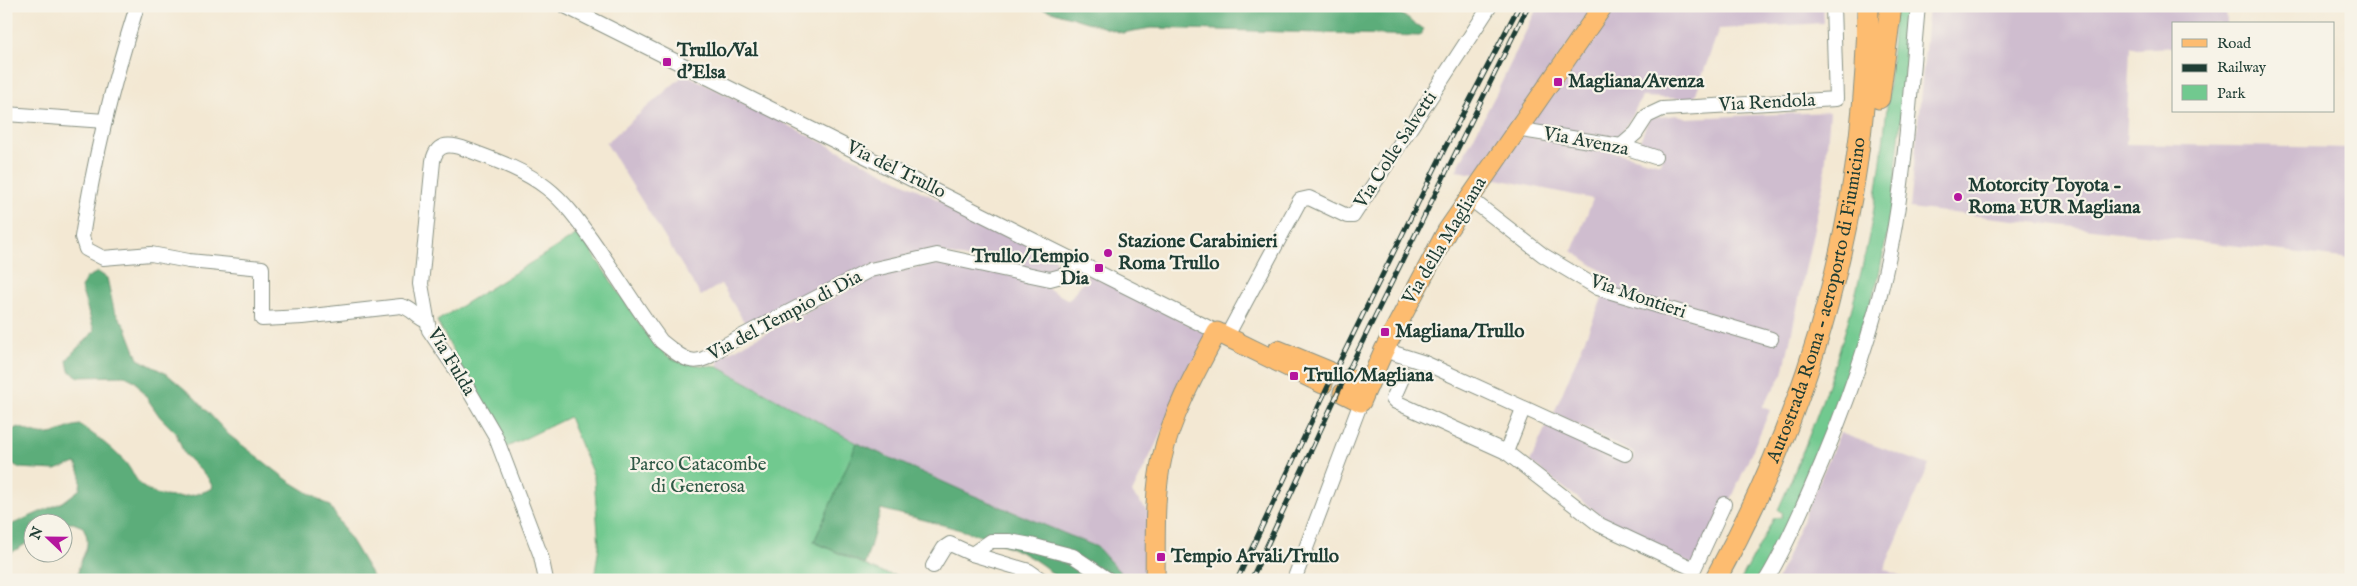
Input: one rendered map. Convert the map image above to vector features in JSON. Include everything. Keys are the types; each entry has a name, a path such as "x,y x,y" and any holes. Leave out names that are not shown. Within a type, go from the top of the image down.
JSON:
{"highway":[{"name":"Autostrada Roma - aeroporto di Fiumicino","path":"1715,580 1742,531 1779,451 1825,318 1845,236 1859,150 1866,83 1868,6"},
{"name":"Autostrada Roma - aeroporto di Fiumicino","path":"1730,580 1785,472 1829,354 1846,295 1862,222 1879,98 1882,6"},
{"path":"1879,98 1891,6"}],"main road":[{"name":"Via della Magliana","path":"1365,394 1384,350 1435,252 1468,197 1603,6"},
{"name":"Via del Trullo","path":"1222,334 1326,378"},
{"path":"1154,580 1158,486 1163,451 1194,376 1222,334"},
{"path":"1346,386 1365,394"}],"street":[{"path":"137,6 115,77 105,121 82,238 84,246 93,254 108,259 151,254 190,261 262,268 262,319 303,317 401,306 409,307 420,319 427,321"},
{"name":"Via del Trullo","path":"565,6 1222,334"},
{"name":"Via Colle Salvetti","path":"1222,334 1298,203 1303,198 1309,198 1347,216 1353,216 1490,6"},
{"name":"Via Rendola","path":"1621,146 1636,133 1647,116 1662,109 1836,99 1833,6"},
{"path":"1766,580 1785,547 1823,461 1857,366 1882,282 1900,188 1918,6"},
{"path":"6,114 105,121"},
{"name":"Via Avenza","path":"1516,129 1621,146 1655,156"},
{"name":"Via del Tempio di Dia","path":"454,144 501,163 534,180 556,196 587,234 661,342 689,360 707,359 723,346 873,269 937,255 1050,279 1065,275 1076,261"},
{"name":"Via Fulda","path":"454,144 444,145 438,149 433,161 421,284 427,321 433,338 461,377 495,435 541,556 546,580"},
{"name":"Via Montieri","path":"1468,197 1543,255 1598,288 1771,339"},
{"path":"1384,350 1425,363 1624,454"},
{"path":"1404,374 1393,399 1396,402 1506,452 1600,525 1694,569 1724,504"},
{"name":"Via della Magliana","path":"1294,580 1365,394"},
{"path":"1506,452 1523,409"},
{"path":"972,554 991,541 1024,544 1073,556 1109,580"},
{"path":"933,566 944,548 950,544 972,554 1028,571 1042,580"}],"shaded area":[{"path":"1538,6 1595,6 1476,174 1456,171 1497,92"},
{"path":"1616,6 1823,6 1824,23 1719,29 1694,99 1642,97 1621,135 1615,138 1527,128 1599,25 1604,27"},
{"path":"1929,6 2226,6 2227,22 2172,22 2172,47 2136,49 2130,46 2126,144 2351,148 2351,259 1910,208"},
{"path":"685,74 1055,258 1056,264 1051,275 936,252 871,266 748,328 721,284 701,296 606,143"},
{"path":"1830,112 1824,181 1783,374 1762,407 1770,410 1701,569 1631,535 1604,518 1530,462 1547,424 1631,463 1635,454 1554,413 1611,277 1572,251 1593,199 1492,178 1520,135 1614,152 1660,164 1664,150 1638,146 1649,118 1678,115 1687,118"},
{"path":"940,262 1030,279 1069,300 1089,274 1209,335 1132,493 1151,515 1148,580 1127,580 1097,547 970,494 857,443 718,367 718,358 876,276"},
{"path":"1840,433 1929,465 1884,569 1910,580 1777,580"}],"green space":[{"path":"1035,6 1388,6 1424,29 1419,36 1151,28 1122,33"},
{"path":"1895,6 1912,6 1892,210 1878,279 1840,401 1787,530 1758,580 1741,580 1774,518 1781,518 1783,513 1778,510 1822,402 1846,328 1865,252 1881,162"},
{"name":"Parco Catacombe di Generosa","path":"579,233 649,338 669,357 682,363 718,367 857,443 814,542 880,572 915,580 594,580 599,546 594,477 569,417 505,448 437,321"},
{"path":"98,272 107,278 114,310 126,328 138,359 167,374 193,396 229,435 289,481 330,506 375,580 79,580 79,566 87,542 83,527 72,523 72,514 36,514 63,502 80,489 81,476 76,463 55,470 19,468 9,461 6,456 6,433 18,427 45,434 80,425 120,457 138,482 151,492 168,497 178,497 196,494 213,488 208,478 184,454 176,433 160,417 135,381 125,376 79,377 69,371 67,361 70,356 94,330 81,288 86,278"},
{"path":"857,443 970,494 1097,547 1127,580 1058,580 1044,566 1025,554 1002,544 950,527 881,509 865,564 814,542"},
{"path":"22,520 22,546 6,556 6,527"}],"railway":[{"path":"1237,580 1337,367 1446,146 1519,6"},
{"path":"1251,580 1347,373 1528,6"}],"place":[{"name":"Trullo/Val d'Elsa","path":"667,62"},
{"name":"Magliana/Avenza","path":"1558,82"},
{"name":"Motorcity Toyota - Roma EUR Magliana","path":"1958,197"},
{"name":"Stazione Carabinieri Roma Trullo","path":"1108,253"},
{"name":"Trullo/Tempio Dia","path":"1099,268"},
{"name":"Magliana/Trullo","path":"1385,332"},
{"name":"Trullo/Magliana","path":"1294,376"},
{"name":"Tempio Arvali/Trullo","path":"1161,557"}]}
